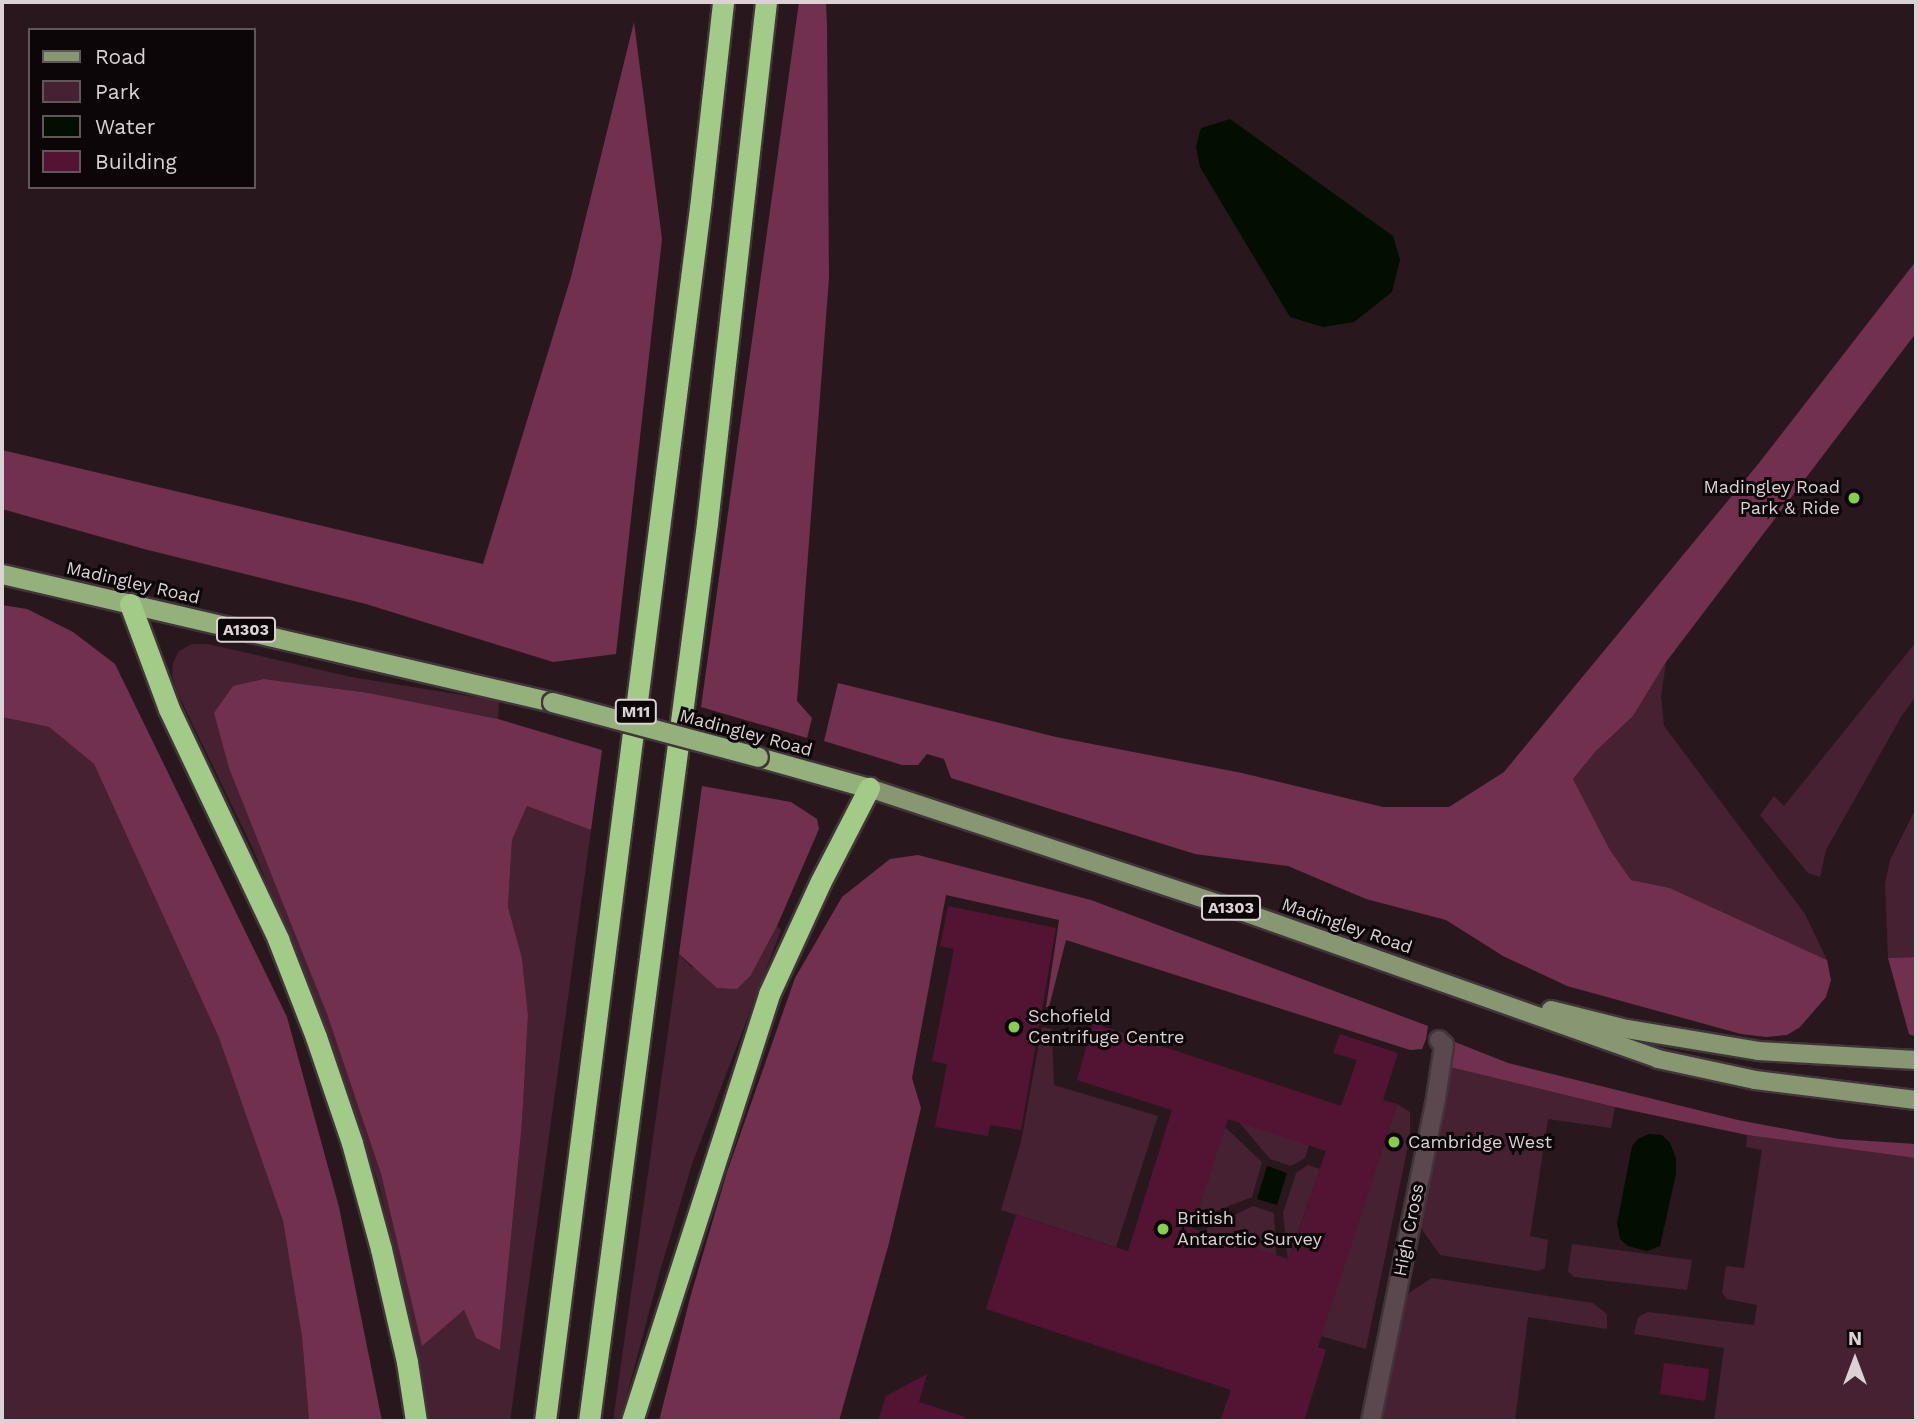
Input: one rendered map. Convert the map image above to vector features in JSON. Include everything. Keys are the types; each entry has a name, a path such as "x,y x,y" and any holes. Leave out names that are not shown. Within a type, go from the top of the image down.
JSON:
{"highway":[{"name":"M11","path":"545,1421 700,208 723,2"},
{"name":"M11","path":"589,1421 707,523 766,2"},
{"name":"Madingley Road","path":"2,574 552,702 869,788"},
{"path":"130,604 169,709 278,939 316,1037 352,1143 381,1249 407,1362 416,1421"},
{"path":"632,1421 769,994 821,881 869,788"}],"main road":[{"name":"Madingley Road","path":"869,788 1205,899 1658,1059 1755,1080 1916,1100"},
{"name":"Madingley Road","path":"1462,989 1628,1028 1758,1051 1916,1060"}],"street":[{"name":"High Cross","path":"1371,1421 1436,1098 1444,1045 1439,1040"}],"green space":[{"path":"1916,642 1916,696 1901,717 1826,850 1820,877 1808,873 1760,815 1774,796 1784,806"},
{"path":"192,644 208,644 351,677 499,701 498,719 369,693 264,679 287,906 381,1174 422,1345 464,1310 476,1338 500,1349 522,1123 528,1015 522,958 508,907 512,840 527,806 591,830 510,1421 429,1421 380,1189 342,1072 254,851 177,692 172,675 173,663 179,651"},
{"path":"1666,662 1661,697 1664,726 1805,914 1827,960 1670,888 1631,880 1610,850 1573,779 1596,751 1633,716"},
{"path":"2,717 49,727 94,764 219,1038 283,1221 302,1337 309,1421 2,1421"},
{"path":"1916,808 1916,957 1888,958 1885,884 1890,860"},
{"path":"777,926 781,930 692,1164 620,1421 613,1421 679,954 691,967 751,975"},
{"path":"1042,1027 1052,1029 1054,1085 1158,1116 1116,1247 1001,1210 1021,1142"},
{"path":"1450,1067 1615,1107 1611,1128 1548,1119 1530,1236 1548,1240 1545,1268 1538,1271 1440,1255 1421,1228"},
{"path":"1397,1104 1410,1112 1410,1136 1366,1349 1321,1336"},
{"path":"1239,1122 1309,1145 1305,1158 1291,1166 1270,1159"},
{"path":"1225,1127 1262,1162 1252,1197 1195,1219"},
{"path":"1747,1135 1916,1157 1916,1421 1714,1421 1724,1348 1634,1334 1638,1317 1648,1312 1754,1325 1757,1305 1727,1299 1722,1293 1726,1266 1744,1268 1762,1150 1746,1147"},
{"path":"1308,1165 1320,1169 1288,1261 1283,1213 1296,1173"},
{"path":"1253,1206 1274,1213 1276,1255 1201,1231"},
{"path":"1572,1244 1692,1260 1687,1290 1574,1277 1568,1271"},
{"path":"1432,1278 1593,1303 1607,1314 1607,1329 1528,1317 1515,1421 1381,1421 1404,1300 1410,1292"}],"shaded area":[{"path":"799,2 826,2 827,26 829,278 797,701 812,718 807,738 701,707"},
{"path":"634,22 662,239 616,654 553,662 366,604 144,549 2,509 2,450 483,564 571,277"},
{"path":"1916,261 1916,333 1666,662 1633,716 1596,751 1573,779 1610,850 1631,880 1670,888 1827,960 1831,980 1826,997 1800,1027 1787,1035 1766,1037 1741,1034 1567,986 1503,956 1446,920 1366,899 1288,866 1195,854 951,778 944,759 927,754 918,765 902,765 824,741 838,683 1056,737 1242,773 1383,807 1449,807 1504,772 1759,463"},
{"path":"2,605 27,609 73,632 115,664 287,1017 339,1207 382,1421 309,1421 302,1337 283,1221 219,1038 94,764 49,727 2,717"},
{"path":"264,679 369,693 498,719 602,750 591,830 527,806 512,840 508,907 522,958 528,1015 522,1123 500,1350 476,1338 464,1310 422,1346 381,1174 327,1014 229,768 214,713 233,686"},
{"path":"702,786 791,802 817,819 819,829 777,926 751,975 737,989 717,988 679,954"},
{"path":"918,855 1091,900 1428,1026 1426,1039 1422,1049 1410,1050 1066,940 1049,1007 1046,1007 1059,920 946,895 912,1078 921,1108 889,1243 839,1421 659,1421 690,1298 727,1172 795,978 842,897 890,859"},
{"path":"1916,957 1916,1037 1909,1034 1888,958"},
{"path":"1455,1042 1508,1063 1738,1120 1839,1139 1916,1144 1916,1158 1747,1135 1615,1107 1450,1067"}],"water":[{"path":"1230,119 1393,236 1400,260 1392,292 1354,322 1323,327 1290,317 1200,167 1196,147 1201,128"},
{"path":"1649,1134 1662,1135 1670,1143 1676,1158 1676,1174 1660,1246 1647,1251 1628,1246 1620,1239 1617,1224 1632,1146 1638,1139"},
{"path":"1267,1166 1287,1173 1277,1205 1257,1199"}],"building":[{"name":"Schofield Centrifuge Centre","path":"948,906 1056,928 1021,1130 990,1125 988,1136 935,1127 947,1064 932,1061 954,949 940,946"},
{"name":"British Antarctic Survey","path":"1093,1023 1341,1106 1357,1060 1333,1053 1340,1034 1398,1053 1383,1100 1397,1104 1318,1347 1326,1350 1304,1421 1220,1421 1231,1390 986,1309 1016,1215 1128,1251 1172,1110 1077,1080","holes":["1228,1119 1326,1151 1289,1259 1192,1228"]},
{"path":"1664,1363 1709,1369 1705,1401 1660,1394"},
{"path":"927,1374 919,1402 965,1417 964,1421 878,1421 886,1396"}],"place":[{"name":"Madingley Road Park & Ride","path":"1854,498"},
{"name":"Schofield Centrifuge Centre","path":"1014,1027"},
{"name":"Cambridge West","path":"1394,1142"},
{"name":"British Antarctic Survey","path":"1163,1229"}]}
